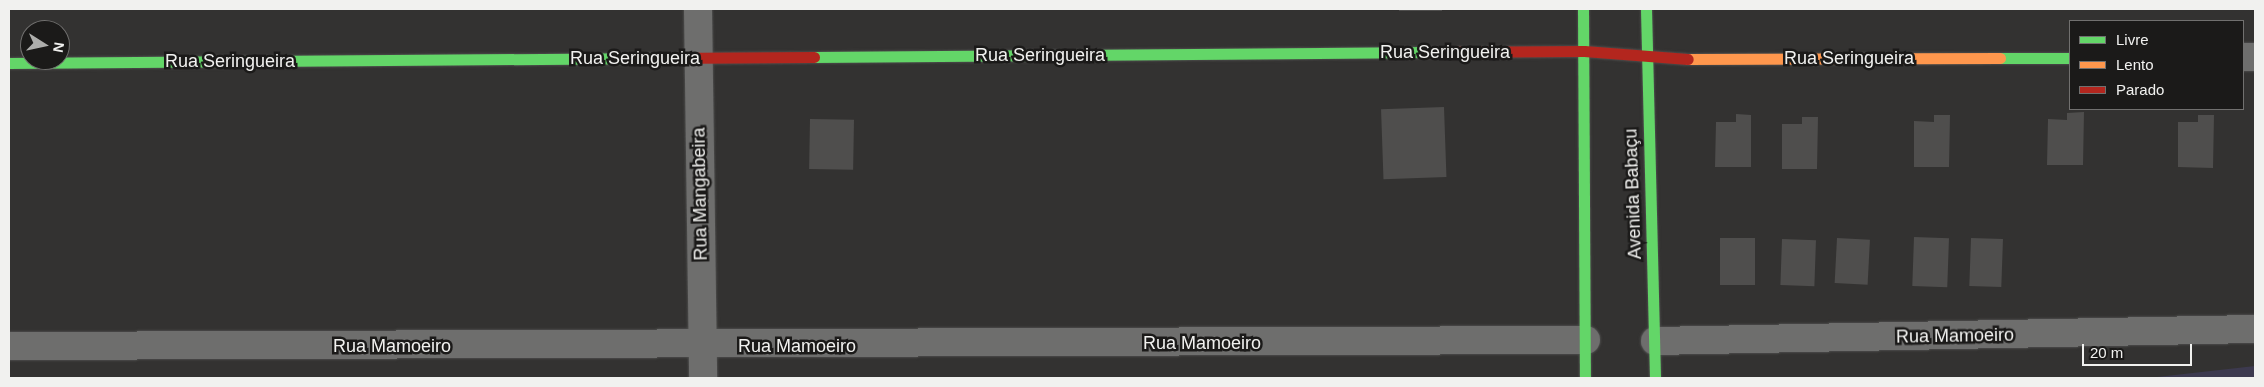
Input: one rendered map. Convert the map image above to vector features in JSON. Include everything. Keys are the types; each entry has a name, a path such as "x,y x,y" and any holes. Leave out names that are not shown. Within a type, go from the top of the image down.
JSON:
{"street":[{"name":"Rua Mangabeira","path":"698,9 703,378"},
{"path":"1583,9 1585,378"},
{"name":"Avenida Babaçu","path":"1646,9 1655,378"},
{"name":"Rua Seringueira","path":"9,63 1584,51 1647,59 2069,58"},
{"name":"Rua Mamoeiro","path":"1655,341 2255,329"},
{"name":"Rua Mamoeiro","path":"9,346 703,346 1586,340"}],"shaded area":[{"path":"2255,366 2255,378 2148,378"}],"building":[{"path":"1399,9 1442,9 1442,11 1399,11"},
{"path":"1444,107 1446,177 1383,179 1381,109"},
{"path":"2084,112 2083,165 2047,165 2048,119 2067,120 2067,113"},
{"path":"1736,114 1751,115 1751,167 1715,167 1716,122 1736,122"},
{"path":"1934,115 1950,115 1949,167 1914,167 1914,121 1934,122"},
{"path":"2198,115 2214,115 2213,168 2178,167 2178,122 2198,122"},
{"path":"1802,117 1818,117 1817,169 1782,169 1782,124 1802,124"},
{"path":"810,119 854,120 853,170 809,169"},
{"path":"1914,237 1949,238 1947,287 1912,286"},
{"path":"1720,238 1755,238 1755,285 1720,285"},
{"path":"1837,238 1870,240 1868,285 1835,283"},
{"path":"1971,238 2003,239 2001,287 1969,286"},
{"path":"1782,239 1816,240 1814,286 1780,285"}],"traffic: fast":[{"path":"1583,9 1585,378"},
{"path":"1646,9 1655,378"},
{"path":"814,57 1431,52"},
{"path":"9,63 660,58"},
{"path":"2000,58 2069,58"}],"traffic: slow":[{"path":"1688,59 2000,58"}],"traffic: jam":[{"path":"1431,52 1584,51 1688,59"},
{"path":"660,58 814,57"}]}
